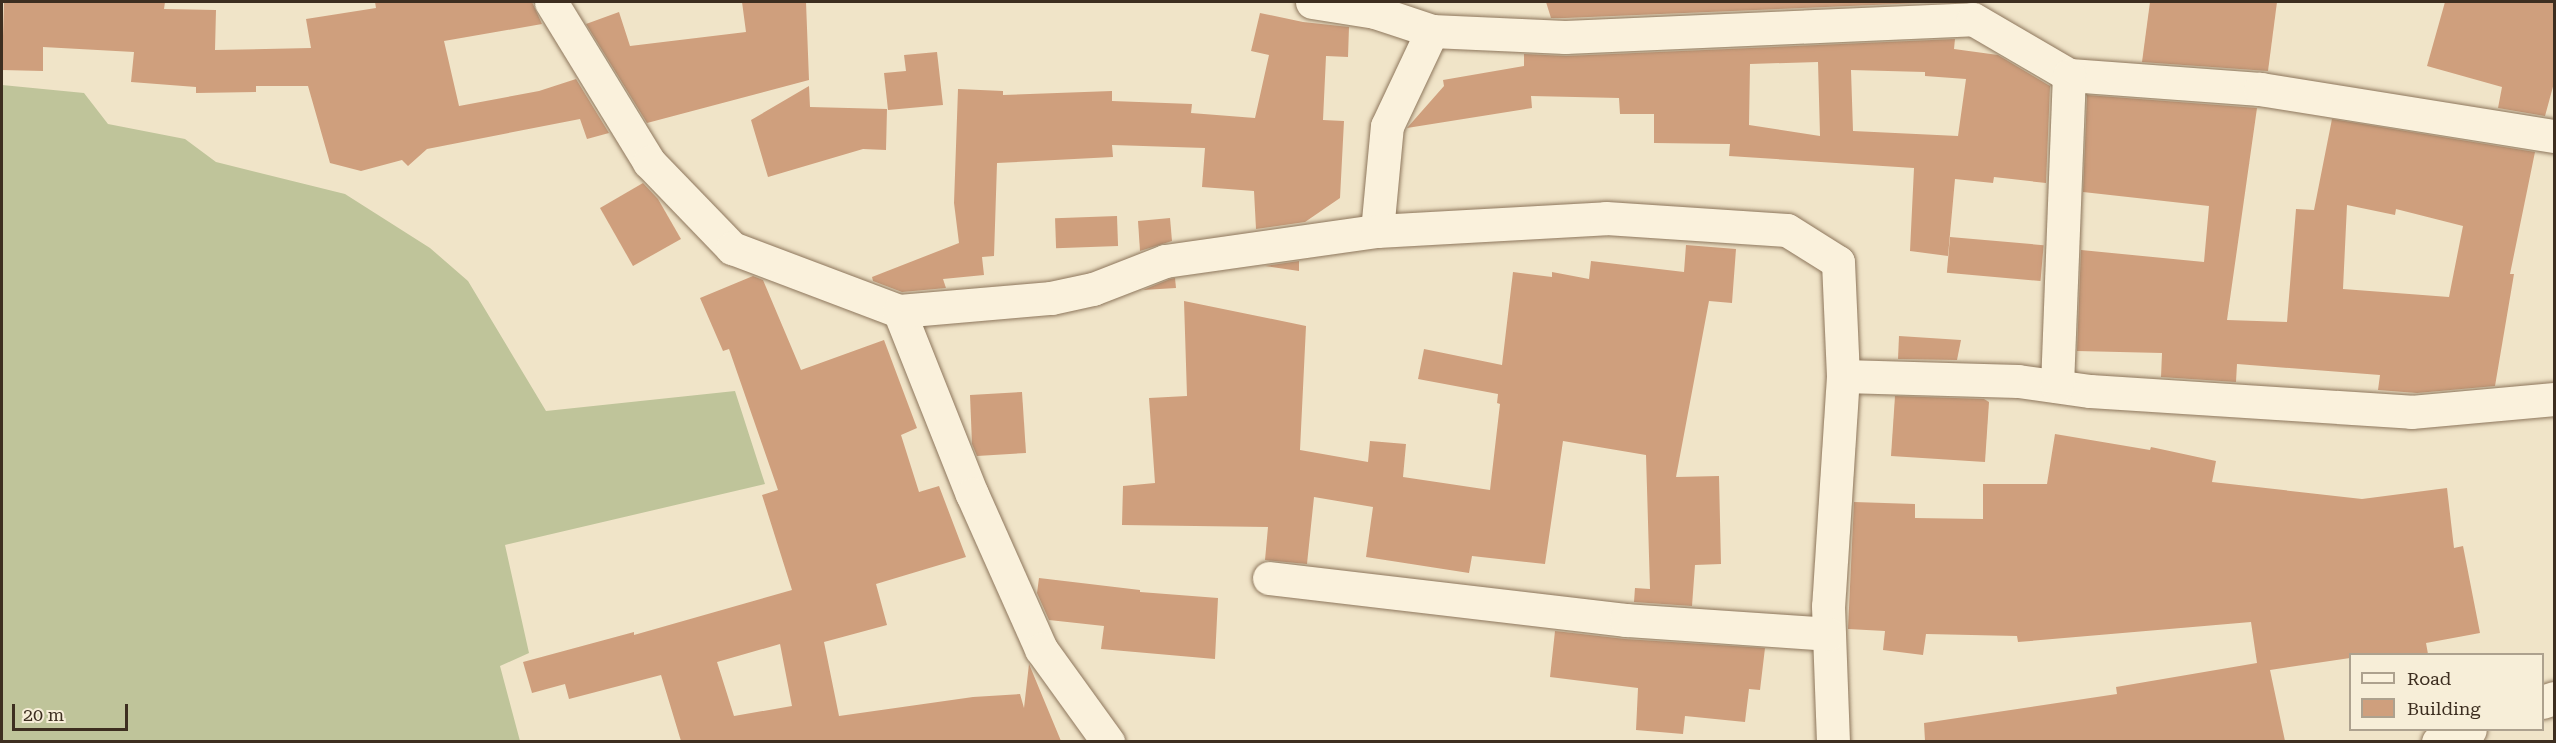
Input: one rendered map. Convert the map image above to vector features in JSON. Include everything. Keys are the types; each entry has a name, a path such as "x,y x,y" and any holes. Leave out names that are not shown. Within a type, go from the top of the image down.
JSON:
{"street":[{"path":"551,2 649,162 732,248 899,311 1051,298 1093,289 1165,261 1377,231 1606,218 1787,230 1838,262 1843,376 1828,606 1833,741"},
{"path":"1312,2 1375,12 1432,31 1565,37 1973,19 2068,75 2260,89 2554,136"},
{"path":"1377,231 1387,126 1432,31"},
{"path":"2057,386 2068,75"},
{"path":"899,311 972,494 1041,649 1108,741"},
{"path":"1843,376 2018,381 2102,392 2411,412 2554,399"},
{"path":"1269,578 1626,620 1828,634"},
{"path":"2438,741 2465,731"}],"green space":[{"path":"2,85 84,93 108,124 185,139 216,162 345,194 430,248 468,281 546,411 735,391 765,484 505,545 529,653 500,666 520,741 2,741"}],"building":[{"path":"4,2 165,2 164,9 216,10 215,50 311,48 306,19 376,8 375,2 532,2 542,24 444,41 459,106 539,91 576,79 609,133 587,139 580,119 427,149 408,166 402,160 361,171 330,163 308,86 256,86 256,92 196,93 196,87 131,82 134,52 43,47 43,71 2,70"},
{"path":"742,2 806,2 809,80 647,123 586,24 619,12 630,46 746,32"},
{"path":"1546,2 1944,2 1551,18"},
{"path":"2150,2 2277,2 2268,71 2142,62"},
{"path":"2445,2 2554,2 2554,83 2545,116 2498,108 2502,87 2427,66"},
{"path":"1260,13 1303,22 1349,27 1348,57 1326,56 1323,120 1344,121 1340,198 1305,222 1256,229 1254,191 1202,187 1205,148 1112,145 1113,157 997,163 994,256 982,257 984,275 943,279 946,288 902,292 873,281 872,277 959,243 954,203 958,89 1003,91 1003,95 1112,91 1112,101 1192,104 1191,113 1255,118 1269,55 1251,51"},
{"path":"1955,39 1954,49 1998,55 2050,86 2046,183 1994,177 1993,183 1955,179 1948,256 1910,251 1914,168 1729,156 1730,144 1654,143 1654,114 1620,114 1619,98 1531,96 1532,108 1407,128 1444,86 1443,80 1524,66 1524,54 1566,56","holes":["1818,62 1820,136 1749,125 1750,64","1851,70 1925,72 1925,76 1966,79 1958,136 1853,131"]},
{"path":"937,52 943,105 888,110 884,73 906,71 904,55"},
{"path":"809,86 810,107 887,109 886,150 863,149 768,177 751,120"},
{"path":"2087,95 2257,108 2227,320 2287,322 2296,209 2314,210 2332,119 2535,152 2510,274 2514,274 2495,386 2417,393 2378,390 2380,375 2237,364 2236,382 2161,377 2162,353 2077,351 2081,250 2204,262 2209,206 2083,192","holes":["2347,205 2395,215 2396,209 2463,226 2449,297 2343,289"]},
{"path":"643,183 658,199 681,239 633,266 600,208"},
{"path":"1117,216 1118,246 1056,248 1055,218"},
{"path":"1170,218 1172,241 1140,251 1138,221"},
{"path":"1950,237 2044,245 2041,281 1947,273"},
{"path":"1686,245 1736,249 1732,303 1709,301 1676,477 1719,476 1721,564 1695,565 1692,606 1634,602 1635,588 1650,589 1646,455 1563,441 1545,564 1472,556 1469,573 1366,557 1373,507 1314,497 1307,564 1265,560 1268,527 1122,525 1123,486 1155,483 1149,398 1187,396 1184,301 1306,326 1300,450 1368,462 1370,441 1406,444 1403,477 1490,490 1500,404 1497,403 1498,394 1418,379 1424,349 1502,365 1513,272 1552,277 1552,272 1589,279 1591,261 1684,272"},
{"path":"1299,261 1299,271 1265,266"},
{"path":"753,276 763,280 801,370 884,340 917,428 901,435 919,492 939,486 966,557 876,584 887,625 824,642 839,716 973,697 1020,694 1024,708 1029,664 1061,741 681,741 661,675 569,699 565,684 532,693 523,662 634,632 634,635 792,590 762,495 778,490 729,349 723,351 700,298","holes":["780,644 792,706 734,716 717,662"]},
{"path":"1175,278 1176,288 1143,290 1170,279"},
{"path":"1899,336 1961,340 1957,360 1898,359"},
{"path":"1022,392 1026,453 977,456 972,444 970,395"},
{"path":"1895,396 1984,399 1989,402 1985,462 1891,456"},
{"path":"2055,434 2150,450 2151,447 2216,461 2212,482 2362,499 2447,488 2454,548 2463,546 2480,633 2426,643 2428,653 2349,653 2349,658 2270,670 2285,741 1925,741 1924,723 2117,694 2116,687 2257,663 2251,622 2018,642 2017,636 1926,634 1923,655 1883,650 1885,631 1848,629 1854,502 1915,504 1915,518 1983,519 1983,484 2047,484"},
{"path":"1039,578 1140,590 1140,592 1218,598 1215,659 1101,649 1104,626 1049,620 1037,593"},
{"path":"1555,631 1625,639 1765,648 1760,690 1749,689 1745,722 1685,716 1683,734 1636,730 1638,688 1550,677"}]}
